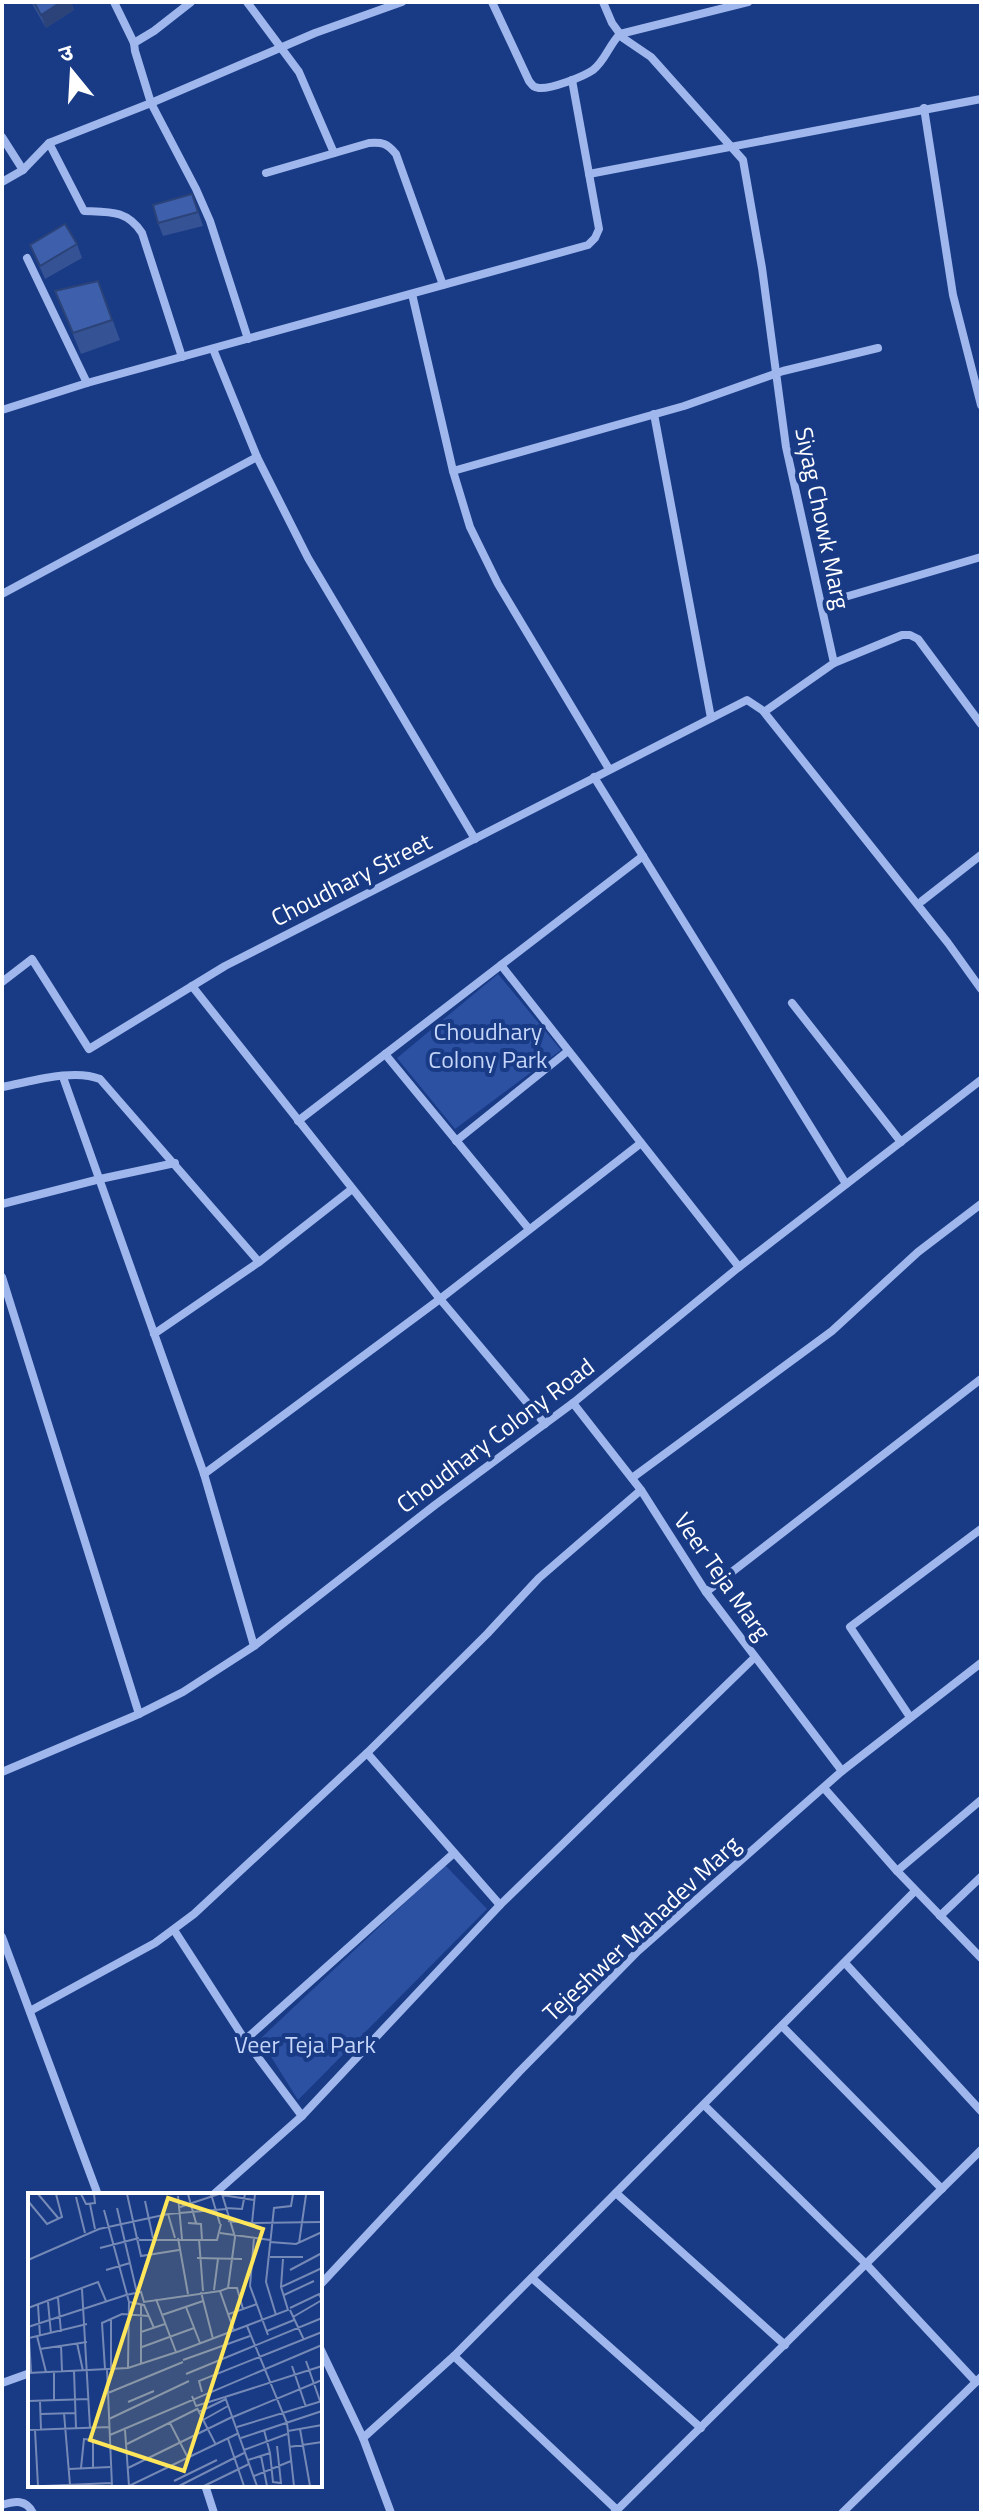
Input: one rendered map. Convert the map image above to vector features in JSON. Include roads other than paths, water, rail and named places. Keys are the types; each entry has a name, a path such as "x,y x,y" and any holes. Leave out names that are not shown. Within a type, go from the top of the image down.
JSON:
{"street":[{"path":"114,2 134,43 151,103 210,221 248,339"},
{"path":"134,43 191,2"},
{"path":"247,2 299,72 334,153"},
{"path":"2,182 23,170 49,143 386,5 402,2"},
{"path":"492,2 534,87 541,88 572,80 593,70 620,34 748,2"},
{"name":"Siyag Chowk Marg","path":"603,2 620,34 651,57 743,160 762,268 786,447 834,663"},
{"path":"2,410 87,383 588,245 599,229 572,80"},
{"path":"589,174 981,99"},
{"path":"924,108 953,295 981,405"},
{"path":"2,137 23,170"},
{"path":"49,143 84,211 126,215 142,233 182,357"},
{"path":"266,173 369,143 389,145 396,154 443,285"},
{"path":"27,258 87,383"},
{"path":"412,294 453,471 470,527 487,564 609,769"},
{"path":"453,471 654,414 776,374 878,348"},
{"path":"213,349 257,457 308,558 475,839"},
{"path":"654,414 711,718"},
{"path":"2,594 257,457"},
{"path":"821,604 981,557"},
{"path":"981,724 918,639 910,635 902,635 834,663 765,712 981,989"},
{"name":"Choudhary Street","path":"2,982 32,959 89,1049 225,966 747,700 765,712"},
{"path":"594,777 846,1184"},
{"path":"922,901 981,855"},
{"path":"298,1121 643,856"},
{"path":"501,965 739,1267"},
{"path":"192,986 440,1299 545,1424"},
{"path":"792,1003 901,1142"},
{"path":"456,1141 568,1051"},
{"path":"385,1054 529,1229"},
{"path":"2,1087 63,1077 89,1075 100,1079 259,1262"},
{"path":"63,1077 204,1474 254,1646"},
{"name":"Choudhary Colony Road","path":"2,1772 183,1692 254,1646 424,1513 573,1403 739,1267 981,1080"},
{"path":"204,1474 440,1299 641,1143"},
{"path":"2,1204 175,1163"},
{"path":"154,1334 259,1262 352,1189"},
{"path":"632,1478 832,1331 918,1252 981,1204"},
{"path":"2,1277 139,1714"},
{"path":"706,1592 981,1379"},
{"name":"Veer Teja Marg","path":"573,1403 641,1490 706,1592 842,1771"},
{"path":"30,2011 155,1943 206,1903 367,1753 539,1578 641,1490"},
{"path":"910,1717 850,1627 981,1529"},
{"path":"215,2193 302,2116 500,1905 755,1657"},
{"name":"Tejeshwer Mahadev Marg","path":"322,2283 519,2072 638,1951 842,1771 981,1663"},
{"path":"367,1753 500,1905"},
{"path":"824,1788 915,1891 981,1958"},
{"path":"897,1871 981,1800"},
{"path":"245,2040 454,1853"},
{"path":"940,1916 981,1877"},
{"path":"363,2438 454,2356 915,1891"},
{"path":"174,1930 245,2040 302,2116"},
{"path":"2,1937 97,2193"},
{"path":"845,1963 981,2111"},
{"path":"782,2026 942,2189"},
{"path":"704,2105 979,2380 842,2513"},
{"path":"454,2356 616,2512 981,2150"},
{"path":"616,2193 785,2345"},
{"path":"532,2278 701,2428"},
{"path":"322,2352 363,2438 391,2513"},
{"path":"2,2383 28,2374"},
{"path":"206,2487 214,2513"},
{"path":"2,2505 22,2502 30,2506 33,2513"}],"park label":[{"name":"Choudhary Colony Park","path":"488,1045"},
{"name":"Veer Teja Park","path":"305,2044"}]}
